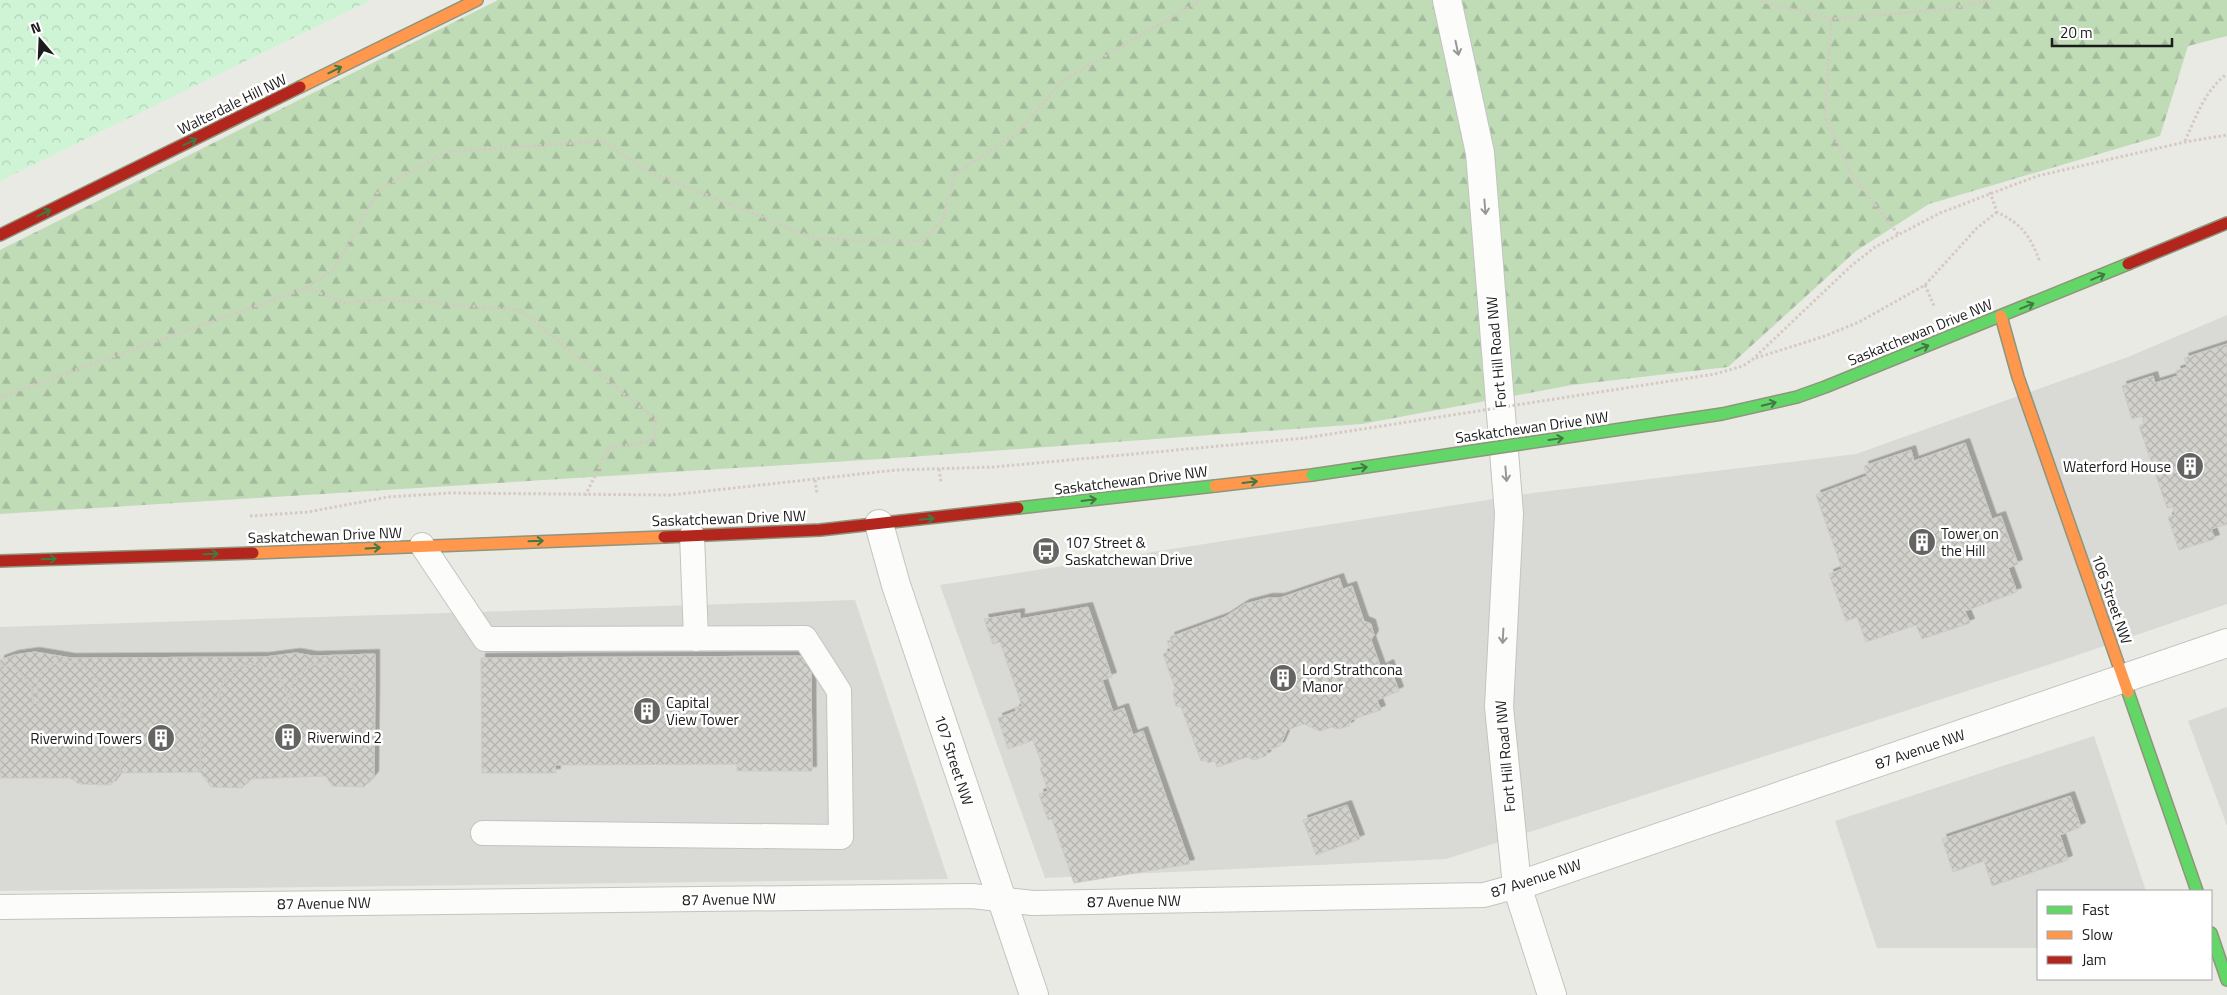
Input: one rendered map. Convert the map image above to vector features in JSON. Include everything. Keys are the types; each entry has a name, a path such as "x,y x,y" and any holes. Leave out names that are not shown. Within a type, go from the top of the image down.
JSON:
{"main road":[{"name":"Walterdale Hill NW","path":"0,235 477,0"},
{"name":"Saskatchewan Drive NW","path":"0,562 326,551 422,545 820,530 1312,475 1722,414 1797,397 2227,223"},
{"name":"106 Street NW","path":"2001,316 2018,377 2197,890"},
{"path":"2217,949 2227,980"}],"street":[{"name":"Fort Hill Road NW","path":"1447,0 1480,154 1510,514 1499,707 1517,886 1552,995"},
{"name":"107 Street NW","path":"879,524 896,585 1034,995"},
{"name":"87 Avenue NW","path":"1517,886 2227,644"}],"lane":[{"path":"692,535 696,584 696,639"},
{"path":"422,545 485,639 805,638 839,691 841,837 483,833"},
{"name":"87 Avenue NW","path":"0,907 962,896 1032,903 1484,895 1517,886"}],"path":[{"path":"0,397 306,288 334,269 379,190 445,152 602,141 647,171 816,239 923,241 943,219 955,174 1018,133 1062,81 1201,0"},
{"path":"1756,0 1830,19 1949,9 1989,0"},
{"path":"1830,19 1826,117 1854,178 1898,234"},
{"path":"2185,142 2203,102 2216,83 2227,74"},
{"path":"1753,359 1851,266 1875,247 1940,212 2037,176 2185,142 2227,135"},
{"path":"1990,192 1998,212 2011,219 2026,232 2042,266"},
{"path":"242,516 308,512 388,497 450,493 585,496 671,495 896,470 994,468 1305,438 1715,374 1730,371 1753,359 1825,336 1859,322 1925,285 1977,228 1998,212"},
{"path":"1925,285 1935,309"},
{"path":"306,288 346,304 386,298 520,310 656,420 656,440 610,448 585,496"}],"shaded area":[{"path":"2227,315 2227,604 2066,659 1446,859 1045,878 940,585 1533,493 1856,454 2128,357"},
{"path":"855,600 948,879 0,891 0,627"},
{"path":"2227,707 2227,826 2188,721"},
{"path":"2094,736 2146,890 2037,890 2037,948 1877,948 1835,821"}],"green space":[{"path":"0,0 371,0 0,181"},
{"path":"498,0 2227,0 2227,36 2188,46 2160,136 1929,204 1856,251 1728,367 1572,385 1362,424 896,458 0,514 0,250"}],"building":[{"name":"Waterford House","path":"2227,344 2227,524 2211,529 2215,539 2179,550 2168,517 2175,515 2173,507 2167,508 2139,426 2144,424 2142,416 2132,419 2122,386 2153,376 2155,383 2178,376 2176,371 2187,367 2184,358"},
{"name":"Tower on the Hill","path":"1965,443 1992,519 2001,516 2018,564 2008,568 2017,592 1965,611 1970,623 1922,639 1916,625 1866,642 1857,617 1846,621 1829,574 1842,569 1816,495 1867,476 1864,466 1911,450 1914,461"},
{"name":"Lord Strathcona Manor","path":"1339,578 1343,589 1352,586 1364,621 1371,624 1374,635 1371,640 1381,668 1389,664 1399,691 1377,700 1381,710 1351,720 1349,726 1338,729 1332,727 1320,731 1304,724 1287,730 1280,746 1267,750 1266,756 1254,760 1247,757 1217,767 1215,761 1208,763 1206,760 1201,761 1181,707 1176,706 1173,693 1175,688 1163,654 1171,651 1167,641 1171,640 1170,637 1225,617 1245,604 1268,598 1280,598"},
{"path":"1088,607 1112,677 1102,680 1113,712 1124,708 1133,735 1143,731 1190,864 1074,883 1052,819 1048,820 1039,794 1048,791 1040,768 1043,767 1033,740 1008,749 998,718 1016,711 1015,709 1022,706 1000,642 993,644 984,619 1020,613 1020,619"},
{"name":"Riverwind Towers","path":"35,652 71,658 265,657 296,653 313,656 375,654 375,693 356,694 351,680 343,671 322,663 311,665 299,674 292,684 290,701 288,701 283,682 271,669 254,664 242,666 232,672 224,681 220,691 220,698 201,699 200,772 120,773 121,699 99,698 98,682 92,673 79,663 68,661 49,665 41,672 37,684 39,704 33,703 33,691 28,681 15,669 0,664 0,660 14,655"},
{"name":"Capital View Tower","path":"811,656 812,771 737,771 737,764 555,765 556,773 482,773 481,658"},
{"path":"68,661 79,663 92,673 98,682 99,698 121,699 120,773 111,785 79,784 70,778 0,778 0,664 15,669 24,676 31,686 33,703 39,704 37,684 41,672 49,665"},
{"name":"Riverwind 2","path":"322,663 343,671 351,680 356,694 375,693 374,776 364,787 332,786 326,776 251,779 242,788 211,787 200,772 201,699 220,698 220,691 228,676 242,666 254,664 271,669 275,673 286,689 288,701 290,701 292,684 299,674 311,665"},
{"path":"2070,796 2081,827 2060,835 2068,860 1992,886 1984,861 1953,872 1942,839"},
{"path":"1347,805 1360,839 1316,855 1303,820"}],"traffic: fast":[{"path":"1722,414 1797,397 1825,387 2128,264"},
{"path":"1312,475 1722,414"},
{"path":"1018,508 1215,486"},
{"path":"2128,692 2197,890"},
{"path":"2212,936 2227,980"}],"traffic: slow":[{"path":"300,87 477,0"},
{"path":"2001,316 2018,377 2128,692"},
{"path":"1215,486 1312,475"},
{"path":"253,553 664,537"}],"traffic: jam":[{"path":"0,235 300,87"},
{"path":"2128,264 2227,223"},
{"path":"664,537 820,530 1018,508"},
{"path":"0,561 253,553"}],"place":[{"name":"Waterford House","path":"2190,466"},
{"name":"Tower on the Hill","path":"1922,542"},
{"name":"107 Street & Saskatchewan Drive","path":"1046,551"},
{"name":"Lord Strathcona Manor","path":"1283,678"},
{"name":"Capital View Tower","path":"647,711"},
{"name":"Riverwind 2","path":"288,737"},
{"name":"Riverwind Towers","path":"161,738"}]}
